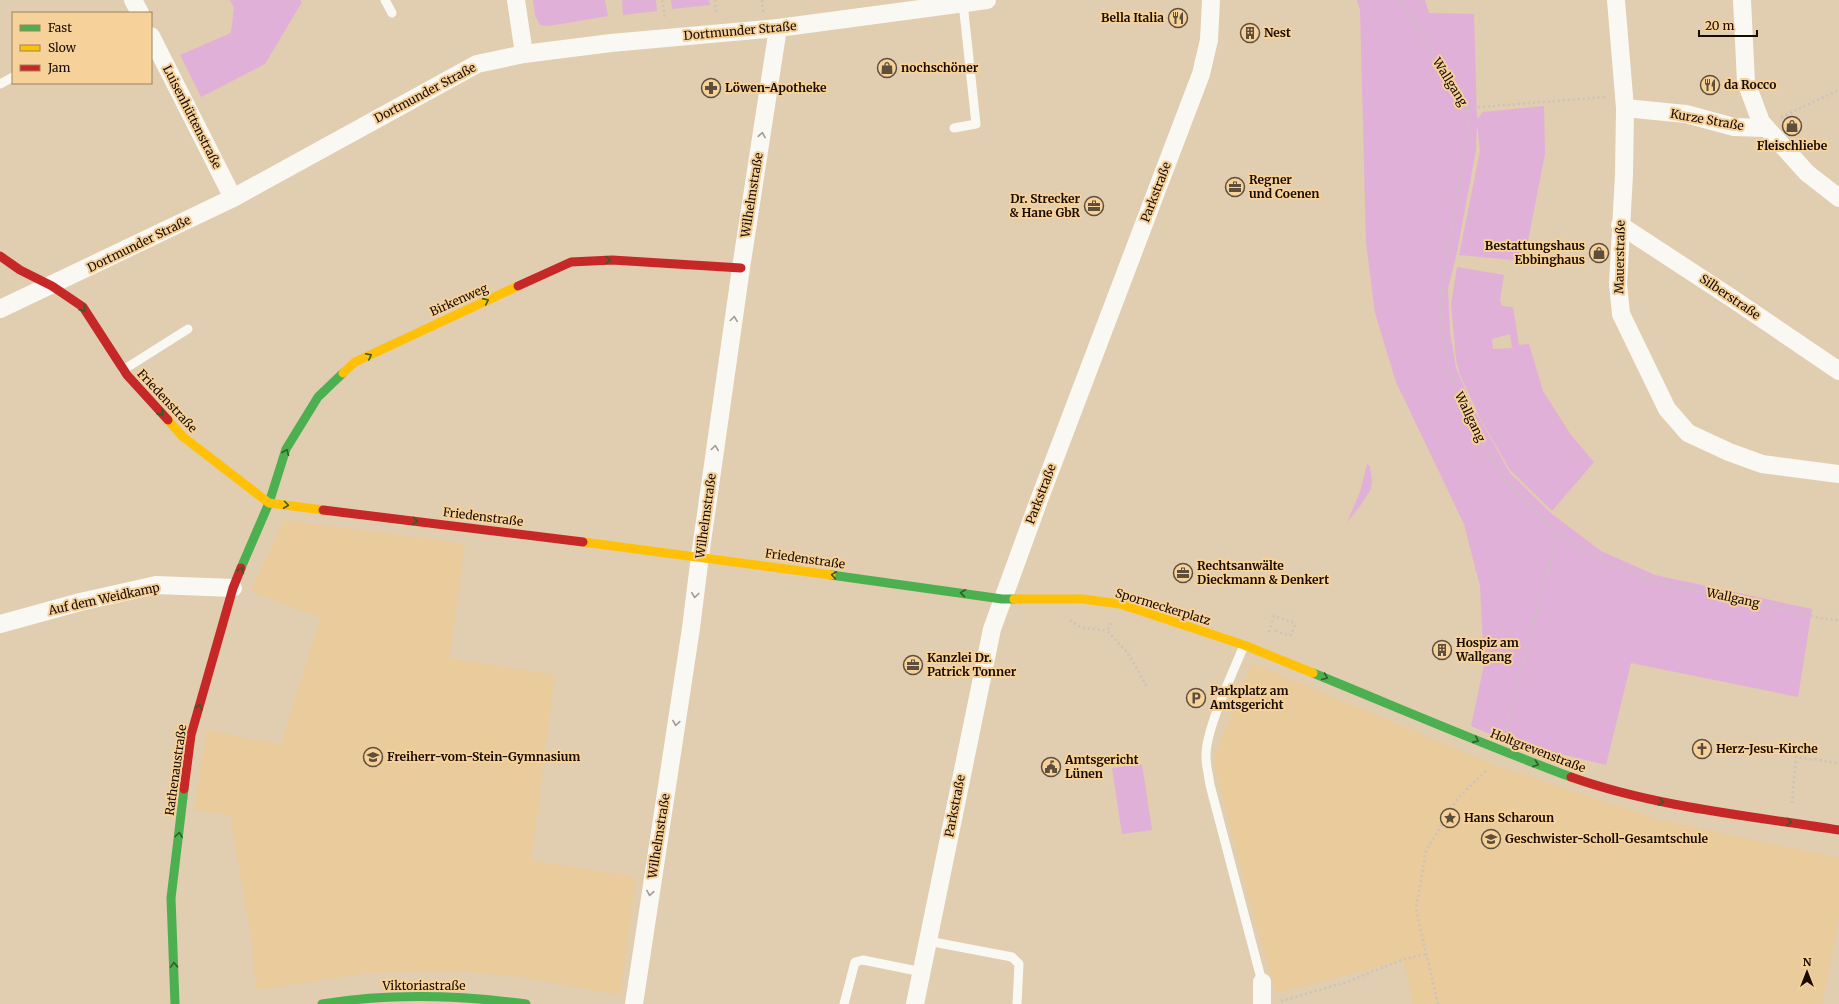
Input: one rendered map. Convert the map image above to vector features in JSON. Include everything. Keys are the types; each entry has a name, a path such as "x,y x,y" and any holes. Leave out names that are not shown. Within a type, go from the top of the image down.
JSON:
{"street":[{"path":"133,0 139,12"},
{"path":"516,0 524,54"},
{"name":"Dortmunder Straße","path":"0,310 233,198 477,64 524,54 611,43 778,28 926,4 963,3 987,0"},
{"name":"Parkstraße","path":"916,1004 992,630 1002,599 1201,74 1209,40 1211,0"},
{"name":"Mauerstraße","path":"1616,0 1624,102 1624,174 1620,225 1618,284 1621,314 1667,409 1688,433 1729,452 1762,464 1839,474"},
{"path":"1742,0 1746,82 1764,125 1807,173 1839,198"},
{"name":"Wilhelmstraße","path":"634,1004 691,628 741,268 778,28"},
{"name":"Luisenhüttenstraße","path":"152,38 233,198"},
{"name":"Kurze Straße","path":"1624,102 1686,114 1734,127 1764,125"},
{"name":"Silberstraße","path":"1620,225 1839,371"},
{"name":"Friedenstraße","path":"0,256 20,270 52,286 83,307 123,370 182,436 269,502 700,556 1002,599"},
{"name":"Birkenweg","path":"269,502 286,449 318,397 355,362 571,262 612,260 741,268"},
{"name":"Rathenaustraße","path":"175,1004 171,898 190,735 233,588 269,502"},
{"name":"Auf dem Weidkamp","path":"0,624 80,602 156,585 233,588"},
{"name":"Spormeckerplatz","path":"1002,599 1083,599 1120,604 1244,645"},
{"name":"Holtgrevenstraße","path":"1244,645 1413,713 1500,751 1591,784 1652,800 1839,830"},
{"path":"1262,982 1270,1003"},
{"name":"Viktoriastraße","path":"322,1004 388,998 442,996 496,999 526,1004"}],"lane":[{"path":"386,0 392,13"},
{"path":"954,128 976,124 963,3"},
{"path":"0,84 12,78"},
{"path":"123,370 188,329"},
{"path":"1244,645 1218,710 1210,734 1206,757 1210,785 1262,982"},
{"path":"928,941 1012,958 1019,964 1017,1004"},
{"path":"844,1004 855,962 863,960 922,972"}],"path":[{"name":"Wallgang","path":"1400,0 1453,87 1468,108 1466,142 1442,285 1441,325 1450,374 1470,422 1503,478 1558,534 1606,562 1653,581 1825,619 1839,620"},
{"path":"1764,125 1839,90"},
{"path":"1468,108 1624,102"},
{"path":"1438,1004 1416,909 1426,851 1458,798 1492,764 1500,751 1558,534"},
{"path":"1120,604 1107,631 1128,653 1147,687"},
{"path":"1271,625 1274,616 1292,622 1294,625 1291,635 1274,630"},
{"path":"1790,822 1796,757 1839,763"},
{"path":"1270,1003 1347,982 1404,959 1427,954"}],"shaded area":[{"path":"230,0 300,0 302,2 265,64 201,97 180,55 231,33 234,8"},
{"path":"533,0 605,0 608,16 549,26 540,25 535,15"},
{"path":"622,0 656,0 657,11 623,15"},
{"path":"671,0 709,0 710,5 672,9"},
{"path":"1357,0 1425,0 1429,13 1474,14 1477,119 1483,112 1544,106 1545,154 1524,261 1459,255 1480,151 1477,124 1476,150 1457,252 1448,289 1450,331 1456,368 1471,403 1510,473 1552,514 1601,551 1655,575 1812,609 1798,697 1631,663 1606,765 1507,741 1471,726 1484,665 1480,586 1464,524 1396,382 1375,313 1366,242 1360,10"},
{"path":"1457,267 1504,275 1500,300 1502,306 1513,307 1519,345 1529,344 1543,391 1571,435 1594,462 1552,511 1510,470 1481,420 1460,375 1456,360 1451,304","holes":["1510,334 1512,348 1493,349 1492,339"]},
{"path":"1367,464 1370,466 1372,481 1371,489 1347,522 1360,492"},
{"name":"Freiherr-vom-Stein-Gymnasium","path":"284,520 465,544 449,658 555,675 531,860 636,877 620,995 521,977 454,971 368,973 256,990 252,942 230,815 194,810 207,730 281,745 320,617 251,591"},
{"name":"Geschwister-Scholl-Gesamtschule","path":"1252,663 1492,764 1660,820 1839,858 1839,919 1822,1004 1413,1004 1404,960 1276,993 1246,889 1214,763 1219,746"},
{"path":"1142,764 1152,830 1122,834 1112,768"}],"traffic: fast":[{"path":"241,568 269,503 286,449 318,397 343,373"},
{"path":"831,575 1002,599 1014,599"},
{"path":"1313,673 1538,765 1571,777"},
{"path":"175,1004 171,898 184,789"},
{"path":"322,1004 373,998 424,996 526,1004"}],"traffic: slow":[{"path":"343,373 355,362 518,286"},
{"path":"168,420 182,436 269,503 323,510"},
{"path":"583,542 831,575"},
{"path":"1014,599 1083,599 1120,604 1244,645 1313,673"}],"traffic: jam":[{"path":"0,256 20,270 52,286 83,307 127,375 168,420"},
{"path":"518,286 571,262 612,260 741,268"},
{"path":"323,510 583,542"},
{"path":"184,789 191,735 233,588 241,568"},
{"path":"1571,777 1636,796 1704,810 1839,830"}],"place":[{"name":"Bella Italia","path":"1178,18"},
{"name":"Nest","path":"1250,33"},
{"name":"nochschöner","path":"887,68"},
{"name":"da Rocco","path":"1710,85"},
{"name":"Löwen-Apotheke","path":"711,88"},
{"name":"Fleischliebe","path":"1792,126"},
{"name":"Regner und Coenen","path":"1235,187"},
{"name":"Dr. Strecker & Hane GbR","path":"1094,206"},
{"name":"Bestattungshaus Ebbinghaus","path":"1599,253"},
{"name":"Rechtsanwälte Dieckmann & Denkert","path":"1183,573"},
{"name":"Hospiz am Wallgang","path":"1442,650"},
{"name":"Kanzlei Dr. Patrick Tonner","path":"913,665"},
{"name":"Parkplatz am Amtsgericht","path":"1196,698"},
{"name":"Herz-Jesu-Kirche","path":"1702,749"},
{"name":"Freiherr-vom-Stein-Gymnasium","path":"373,757"},
{"name":"Amtsgericht Lünen","path":"1051,767"},
{"name":"Hans Scharoun","path":"1450,818"},
{"name":"Geschwister-Scholl-Gesamtschule","path":"1491,839"}]}
